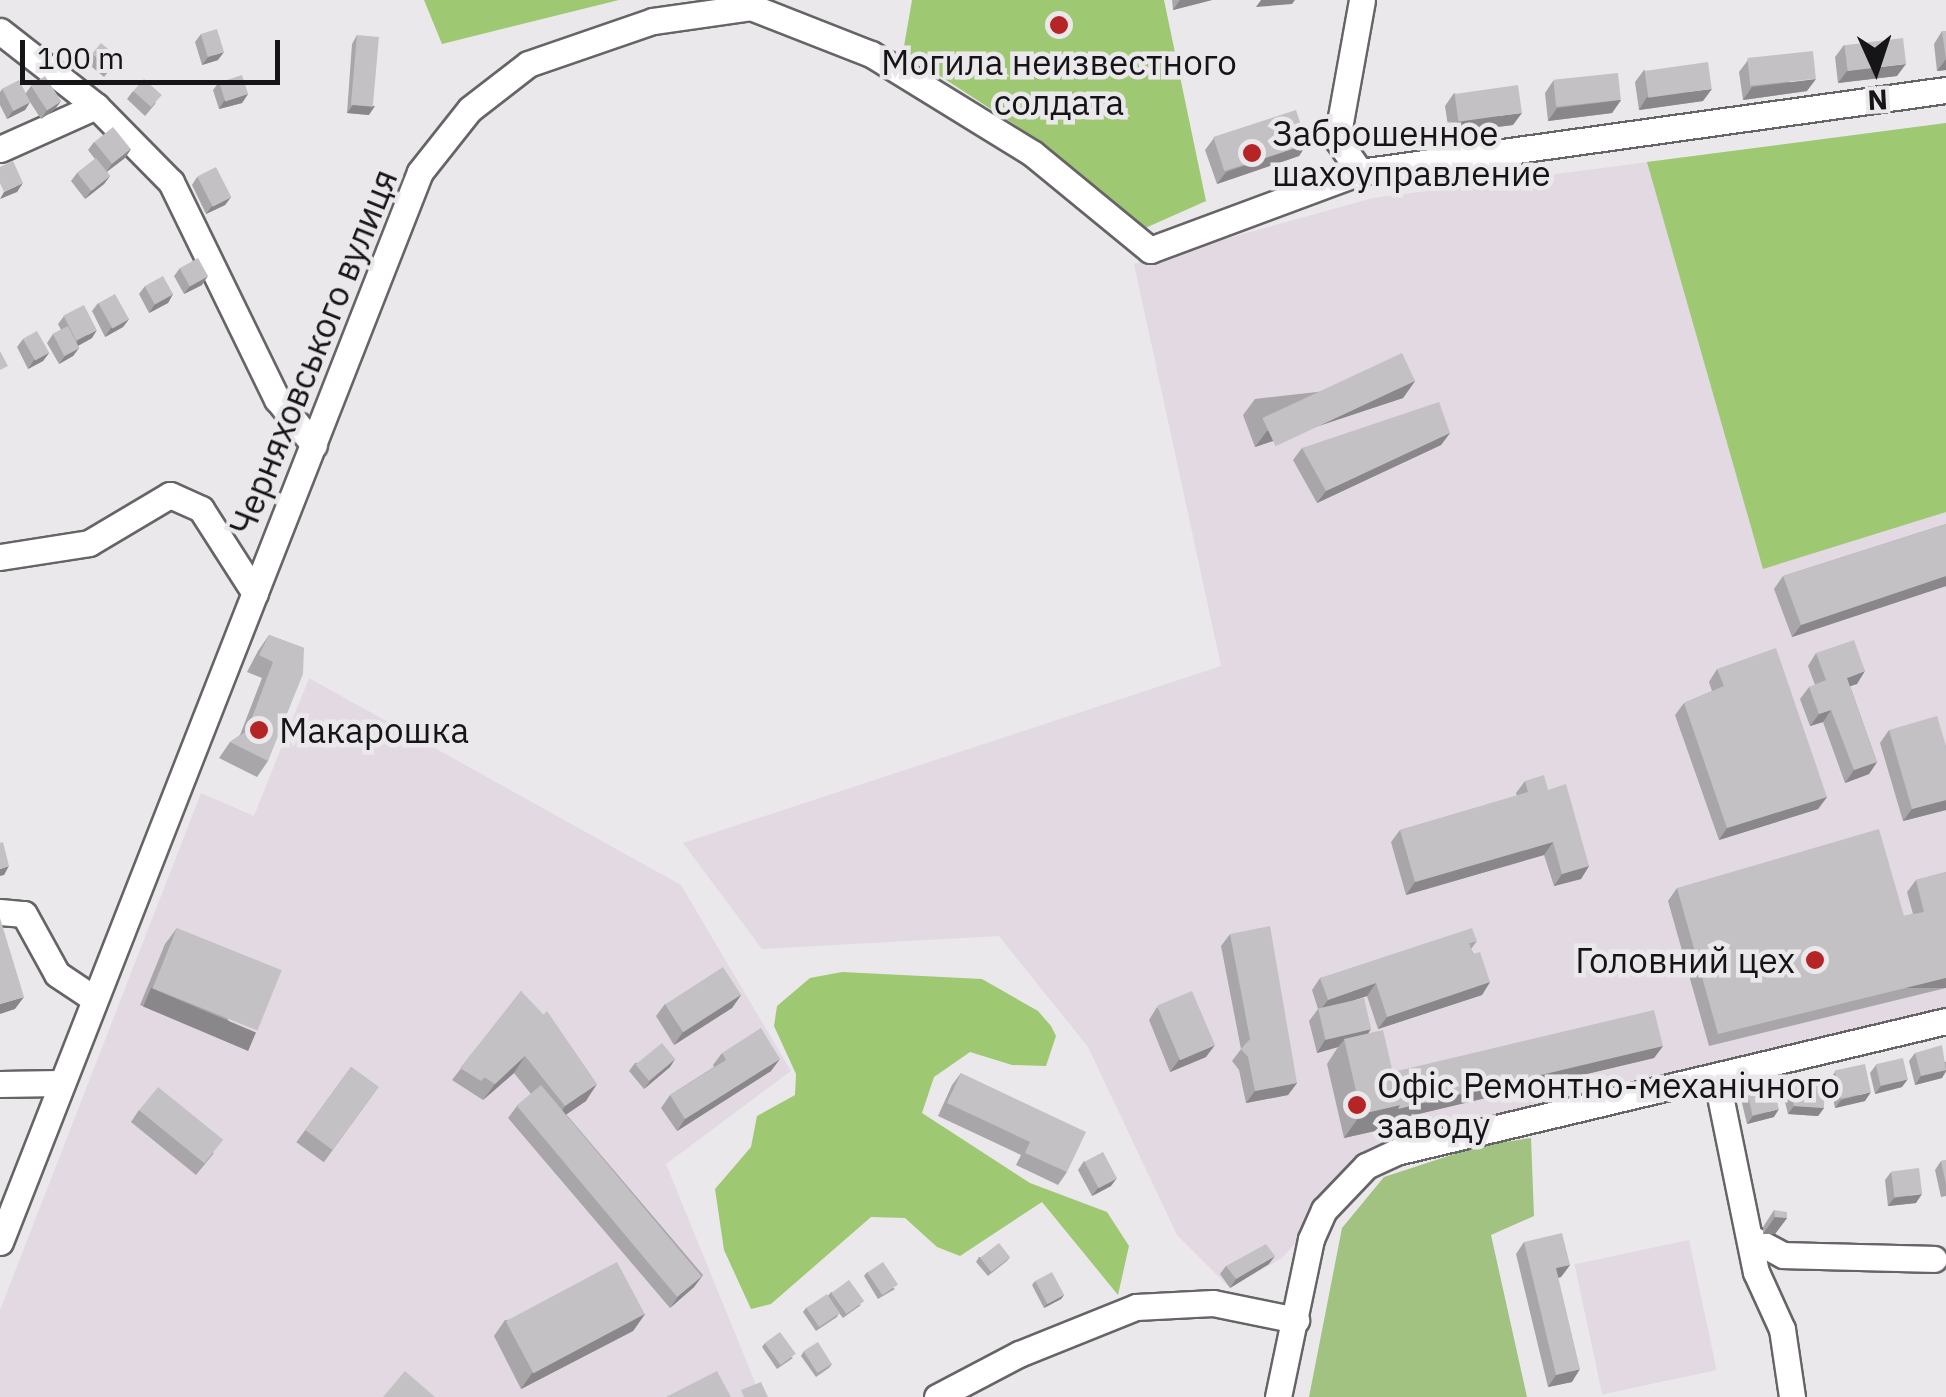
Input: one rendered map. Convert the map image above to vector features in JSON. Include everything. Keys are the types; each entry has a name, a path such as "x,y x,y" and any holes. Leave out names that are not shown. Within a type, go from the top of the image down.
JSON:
{"street":[{"path":"1362,0 1337,139 1360,172 1946,90"},
{"name":"Черняховського вулиця","path":"0,1242 59,1083 420,172 470,109 528,64 689,8 751,8 871,54 1032,153 1150,250 1360,172"},
{"path":"0,31 96,106 171,182 278,399 314,444"},
{"path":"0,150 96,106"},
{"path":"0,557 89,542 170,495 201,509 255,593"},
{"path":"0,912 24,914 58,974 93,998"},
{"path":"1278,1397 1311,1239 1324,1210 1366,1166 1396,1152 1946,1021"},
{"path":"1716,1076 1753,1239 1756,1272 1782,1329 1792,1397"},
{"path":"0,1084 59,1083"},
{"path":"1753,1239 1783,1255 1934,1259"},
{"path":"937,1397 1019,1354 1136,1307 1213,1304 1296,1320"}],"shaded area":[{"path":"1946,123 1946,1008 1359,1173 1282,1258 1230,1288 1177,1235 1088,1047 999,936 762,949 683,843 1221,666 1134,264 1373,198"},
{"path":"309,678 681,885 791,1071 666,1164 761,1397 0,1397 0,1310 201,793 254,816"},
{"path":"1689,1240 1717,1370 1602,1394 1575,1264"}],"green space":[{"path":"424,0 619,0 442,44"},
{"path":"912,0 1164,0 1206,201 1143,229 1017,126 903,52"},
{"path":"1946,123 1946,512 1763,569 1647,162"},
{"path":"842,972 982,979 1038,1011 1051,1026 1056,1036 1046,1066 1012,1065 970,1052 934,1077 922,1113 1030,1183 1107,1212 1129,1246 1118,1295 1042,1202 960,1256 937,1247 905,1218 871,1217 771,1304 751,1309 724,1250 715,1189 751,1147 757,1116 795,1095 796,1074 774,1026 777,1006 810,978"},
{"path":"1531,1138 1534,1216 1491,1235 1527,1397 1309,1397 1342,1228 1384,1177 1479,1146"}],"building":[{"path":"217,29 224,52 208,57 201,34"},
{"path":"357,35 379,37 373,107 351,105"},
{"path":"1903,38 1906,64 1848,71 1844,45"},
{"path":"101,43 119,58 110,69 92,54"},
{"path":"1813,51 1816,79 1750,86 1747,58"},
{"path":"1708,62 1712,89 1648,98 1645,71"},
{"path":"1618,73 1621,100 1556,107 1553,80"},
{"path":"242,75 248,94 225,101 219,82"},
{"path":"45,76 61,101 47,110 31,85"},
{"path":"144,79 162,95 151,107 133,91"},
{"path":"19,80 30,102 13,111 2,89"},
{"path":"1518,85 1522,113 1459,122 1455,94"},
{"name":"Заброшенное шахоуправление","path":"1296,110 1307,144 1224,171 1213,137"},
{"path":"113,127 131,149 112,164 94,142"},
{"path":"96,158 110,176 91,191 77,173"},
{"path":"13,161 23,183 4,192 0,167"},
{"path":"216,167 231,197 213,207 197,177"},
{"path":"198,258 208,276 190,287 180,268"},
{"path":"163,276 173,294 155,305 145,286"},
{"path":"115,294 129,319 112,329 98,303"},
{"path":"84,305 97,330 76,340 64,315"},
{"path":"68,326 79,348 64,356 53,334"},
{"path":"37,331 49,353 35,361 23,339"},
{"path":"0,351 8,366 0,370"},
{"path":"1402,353 1415,381 1276,446 1262,418"},
{"path":"1439,402 1450,433 1326,491 1302,448"},
{"path":"1946,524 1946,576 1801,625 1783,576"},
{"name":"Макарошка","path":"269,635 304,648 303,674 268,761 230,742 247,731 273,662 259,655"},
{"path":"1854,640 1865,671 1847,678 1877,762 1854,770 1831,710 1819,714 1809,687 1826,680 1816,653"},
{"path":"1776,648 1827,797 1727,828 1684,703 1724,686 1717,669"},
{"path":"1937,716 1946,746 1946,800 1912,809 1889,730"},
{"path":"1544,775 1548,790 1566,784 1589,866 1562,874 1553,842 1415,882 1400,830 1528,792 1525,781"},
{"name":"Головний цех","path":"1879,829 1904,916 1924,912 1916,880 1946,872 1946,978 1718,1034 1677,888"},
{"path":"3,842 9,866 0,869 0,843"},
{"path":"0,918 24,997 0,1004"},
{"path":"1270,926 1297,1083 1255,1091 1248,1057 1241,1049 1250,1039 1230,934"},
{"path":"177,928 282,970 257,1031 153,988"},
{"path":"1472,928 1477,941 1469,943 1473,954 1480,952 1490,982 1387,1017 1376,983 1328,1000 1320,978"},
{"path":"723,967 741,995 683,1032 665,1005"},
{"path":"521,991 544,1015 481,1081 460,1068"},
{"path":"1192,991 1215,1045 1180,1060 1157,1006"},
{"path":"1364,998 1371,1029 1325,1040 1318,1009"},
{"path":"1654,1010 1663,1046 1398,1109 1393,1072"},
{"path":"547,1011 597,1084 565,1106 525,1056 495,1084 484,1077"},
{"path":"761,1028 780,1059 685,1119 670,1095 726,1060 722,1053"},
{"path":"1383,1030 1400,1105 1361,1114 1344,1039"},
{"path":"662,1043 675,1059 649,1081 636,1064"},
{"path":"1942,1045 1946,1070 1921,1076 1915,1053"},
{"path":"1903,1058 1908,1079 1881,1086 1876,1064"},
{"path":"1865,1064 1871,1092 1841,1099 1835,1070"},
{"path":"351,1067 379,1087 333,1150 305,1130"},
{"path":"961,1073 1086,1132 1067,1172 1025,1153 1030,1142 947,1103"},
{"path":"1815,1079 1817,1085 1825,1083 1824,1108 1794,1106 1789,1086"},
{"path":"1773,1084 1779,1109 1753,1115 1747,1090"},
{"path":"541,1085 702,1277 677,1297 516,1106"},
{"path":"158,1087 223,1140 204,1163 139,1110"},
{"path":"1103,1152 1117,1178 1099,1188 1084,1162"},
{"path":"1919,1168 1922,1194 1894,1197 1891,1171"},
{"path":"1774,1210 1787,1212 1787,1218 1775,1217"},
{"path":"1562,1233 1570,1265 1556,1268 1580,1369 1556,1375 1524,1242"},
{"path":"999,1243 1010,1257 991,1272 980,1258"},
{"path":"1266,1244 1275,1256 1236,1279 1226,1266"},
{"path":"617,1262 645,1314 533,1373 506,1321"},
{"path":"883,1262 898,1284 882,1295 867,1273"},
{"path":"1052,1272 1064,1295 1047,1304 1035,1281"},
{"path":"849,1280 864,1301 846,1314 831,1293"},
{"path":"827,1294 840,1313 819,1327 806,1308"},
{"path":"780,1332 796,1354 780,1365 765,1343"},
{"path":"818,1342 832,1364 817,1373 804,1351"},
{"path":"405,1371 435,1397 383,1397"},
{"path":"717,1371 731,1397 666,1397"},
{"path":"761,1382 768,1397 744,1397 741,1390"}],"place":[{"name":"Могила неизвестного солдата","path":"1059,25"},
{"name":"Заброшенное шахоуправление","path":"1252,153"},
{"name":"Макарошка","path":"259,730"},
{"name":"Головний цех","path":"1815,960"},
{"name":"Офіс Ремонтно-механічного заводу","path":"1357,1105"}]}
